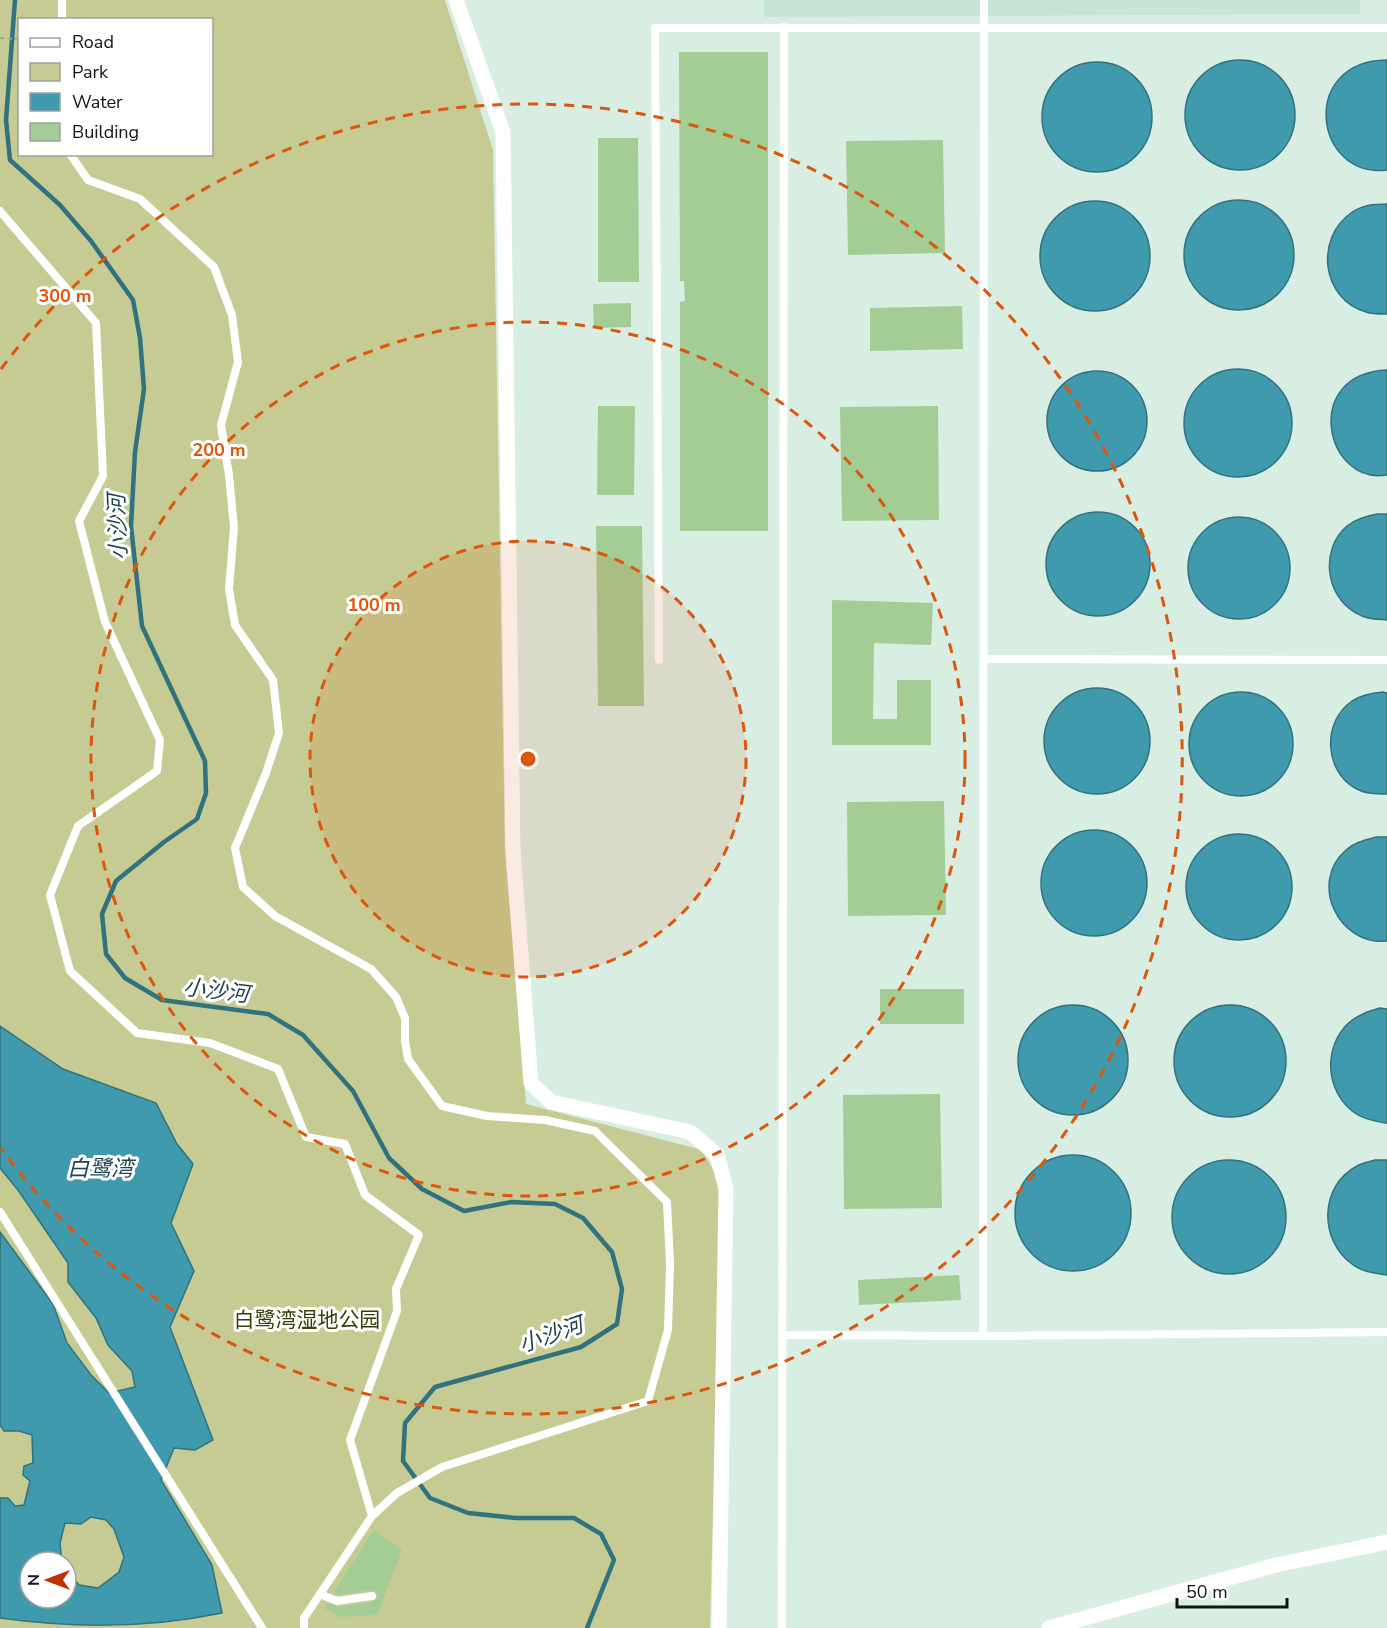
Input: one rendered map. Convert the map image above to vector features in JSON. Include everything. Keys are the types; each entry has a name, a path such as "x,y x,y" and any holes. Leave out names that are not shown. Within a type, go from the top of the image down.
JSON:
{"street":[{"path":"456,0 503,132 513,851 531,1083 551,1102 690,1132 717,1155 726,1189 720,1628"},
{"path":"1049,1628 1276,1565 1387,1542"}],"lane":[{"path":"62,0 62,18"},
{"path":"982,1336 984,0"},
{"path":"782,1628 784,27"},
{"path":"658,660 655,28 1387,28"},
{"path":"71,156 88,180 140,199 214,267 232,315 238,362 220,425 230,475 234,527 228,589 235,625 273,680 279,733 235,848 243,887 275,916 371,969 396,997 405,1018 408,1059 442,1106 488,1116 544,1120 595,1131 667,1202 670,1264 668,1330 648,1401 442,1467 397,1493 372,1516 304,1618 304,1628"},
{"path":"0,212 96,323 103,476 80,520 105,622 160,740 157,771 78,826 50,895 70,971 137,1033 210,1043 278,1069 306,1137 345,1144 365,1195 419,1235 396,1289 397,1311 350,1440 372,1516"},
{"path":"983,659 1387,660"},
{"path":"0,1212 261,1628"},
{"path":"783,1335 982,1336 1387,1332"},
{"path":"320,1594 337,1601 372,1596"}],"path":[{"path":"0,38 18,39"}],"shaded area":[{"path":"764,0 1360,0 1360,14 764,17"}],"green space":[{"name":"白鹭湾湿地公园","path":"0,0 445,0 493,150 505,852 526,1104 702,1150 721,1184 710,1628 0,1628"}],"water":[{"path":"1240,60 1261,64 1279,76 1291,94 1295,115 1291,136 1279,154 1261,166 1240,170 1219,166 1201,154 1189,136 1185,115 1189,94 1201,76 1219,64"},
{"path":"1387,60 1387,170 1362,168 1344,157 1331,139 1326,119 1329,98 1339,79 1358,65"},
{"path":"1097,62 1118,66 1136,78 1148,96 1152,117 1148,138 1136,156 1118,168 1097,172 1076,168 1058,156 1046,138 1042,117 1046,96 1058,78 1076,66"},
{"path":"1239,200 1260,204 1278,216 1290,234 1294,255 1290,276 1278,294 1260,306 1239,310 1218,306 1200,294 1188,276 1184,255 1188,234 1200,216 1218,204"},
{"path":"1095,201 1116,205 1134,217 1146,235 1150,256 1146,277 1134,295 1116,307 1095,311 1074,307 1056,295 1044,277 1040,256 1044,235 1056,217 1074,205"},
{"path":"1387,204 1387,314 1373,314 1351,305 1340,295 1332,282 1328,267 1328,252 1339,224 1351,213 1359,208"},
{"path":"1238,369 1258,374 1276,385 1287,403 1292,423 1287,443 1276,461 1258,472 1238,477 1218,472 1200,461 1189,443 1184,423 1189,403 1200,385 1218,374"},
{"path":"1387,370 1387,475 1366,474 1349,464 1337,448 1332,428 1333,408 1342,390 1360,376"},
{"path":"1097,371 1116,375 1132,386 1143,402 1147,421 1143,440 1132,456 1116,467 1097,471 1078,467 1062,456 1051,440 1047,421 1051,402 1062,386 1078,375"},
{"path":"1098,512 1118,516 1135,527 1146,544 1150,564 1146,584 1135,601 1118,612 1098,616 1078,612 1061,601 1050,584 1046,564 1050,544 1061,527 1078,516"},
{"path":"1377,514 1387,514 1387,620 1363,616 1346,605 1332,584 1330,572 1330,559 1338,536 1354,521"},
{"path":"1239,517 1258,521 1275,532 1286,549 1290,568 1286,587 1275,604 1258,615 1239,619 1220,615 1203,604 1192,587 1188,568 1192,549 1203,532 1220,521"},
{"path":"1097,688 1117,692 1134,704 1146,721 1150,741 1146,761 1134,778 1117,790 1097,794 1077,790 1060,778 1048,761 1044,741 1048,721 1060,704 1077,692"},
{"path":"1241,692 1261,696 1278,707 1289,724 1293,744 1289,764 1278,781 1261,792 1241,796 1221,792 1204,781 1193,764 1189,744 1193,724 1204,707 1221,696"},
{"path":"1387,693 1387,794 1375,794 1355,788 1337,770 1331,746 1332,733 1335,721 1352,701 1359,697"},
{"path":"1094,830 1114,834 1131,846 1143,863 1147,883 1143,903 1131,920 1114,932 1094,936 1074,932 1057,920 1045,903 1041,883 1045,863 1057,846 1074,834"},
{"path":"1239,834 1259,838 1277,849 1288,867 1292,887 1288,907 1277,925 1259,936 1239,940 1219,936 1201,925 1190,907 1186,887 1190,867 1201,849 1219,838"},
{"path":"1376,837 1387,837 1387,941 1370,940 1355,934 1334,910 1330,895 1330,879 1335,864 1346,850"},
{"path":"1073,1005 1094,1009 1112,1021 1124,1039 1128,1060 1124,1081 1112,1099 1094,1111 1073,1115 1052,1111 1034,1099 1022,1081 1018,1060 1022,1039 1034,1021 1052,1009"},
{"path":"1230,1005 1251,1009 1269,1022 1282,1040 1286,1061 1282,1082 1269,1100 1251,1113 1230,1117 1209,1113 1191,1100 1178,1082 1174,1061 1178,1040 1191,1022 1209,1009"},
{"path":"1380,1008 1387,1009 1387,1123 1367,1119 1351,1110 1341,1099 1334,1086 1331,1072 1334,1045 1341,1032 1350,1022 1365,1013"},
{"name":"白鹭湾","path":"0,1026 63,1069 156,1103 177,1144 193,1164 171,1223 194,1271 170,1327 213,1440 195,1450 174,1448 161,1480 212,1565 222,1613 167,1622 111,1625 55,1624 0,1618 0,1498 8,1498 15,1506 24,1505 30,1481 23,1475 24,1466 33,1463 32,1435 19,1431 4,1431 0,1425 0,1232 53,1304 67,1343 91,1375 109,1393 135,1387 132,1371 108,1345 96,1318 68,1282 68,1263 18,1190 0,1168"},
{"path":"1073,1155 1095,1159 1114,1172 1127,1191 1131,1213 1127,1235 1114,1254 1095,1267 1073,1271 1051,1267 1032,1254 1019,1235 1015,1213 1019,1191 1032,1172 1051,1159"},
{"path":"1229,1160 1251,1165 1269,1177 1281,1195 1286,1217 1281,1239 1269,1257 1251,1269 1229,1274 1207,1269 1189,1257 1177,1239 1172,1217 1177,1195 1189,1177 1207,1165"},
{"path":"1375,1160 1387,1160 1387,1275 1373,1273 1352,1264 1341,1254 1329,1228 1330,1199 1336,1186 1357,1166"}],"building":[{"path":"679,52 768,52 768,531 680,531 680,302 685,301 684,281 680,281"},
{"path":"598,138 638,138 639,282 598,282"},
{"path":"943,140 945,253 848,255 846,141"},
{"path":"631,303 631,327 594,328 593,304"},
{"path":"962,306 963,349 870,351 870,308"},
{"path":"598,406 635,406 634,495 597,495"},
{"path":"938,406 939,520 842,521 840,407"},
{"path":"596,526 642,526 644,706 598,706"},
{"path":"832,600 933,603 931,645 874,643 873,719 897,719 897,680 931,680 931,745 832,745"},
{"path":"944,801 946,915 848,916 847,802"},
{"path":"880,989 964,989 964,1024 880,1024"},
{"path":"940,1094 942,1208 844,1209 843,1095"},
{"path":"959,1275 961,1300 859,1305 858,1280"},
{"path":"374,1530 402,1550 377,1615 340,1617 324,1608 327,1603 338,1607 373,1602 378,1598 377,1593 372,1590 338,1595 333,1593"}],"waterway":[{"name":"小沙河","path":"15,0 6,120 10,160 60,205 91,241 133,300 140,338 144,389 135,452 131,526 142,626 205,761 206,793 197,819 116,881 102,914 106,954 125,978 162,1000 268,1014 303,1035 353,1091 389,1158 422,1189 464,1211 511,1202 555,1204 583,1218 612,1252 622,1289 617,1324 581,1347 435,1387 405,1423 403,1461 430,1498 468,1513 516,1518 574,1518 601,1534 614,1560 587,1628"}]}
